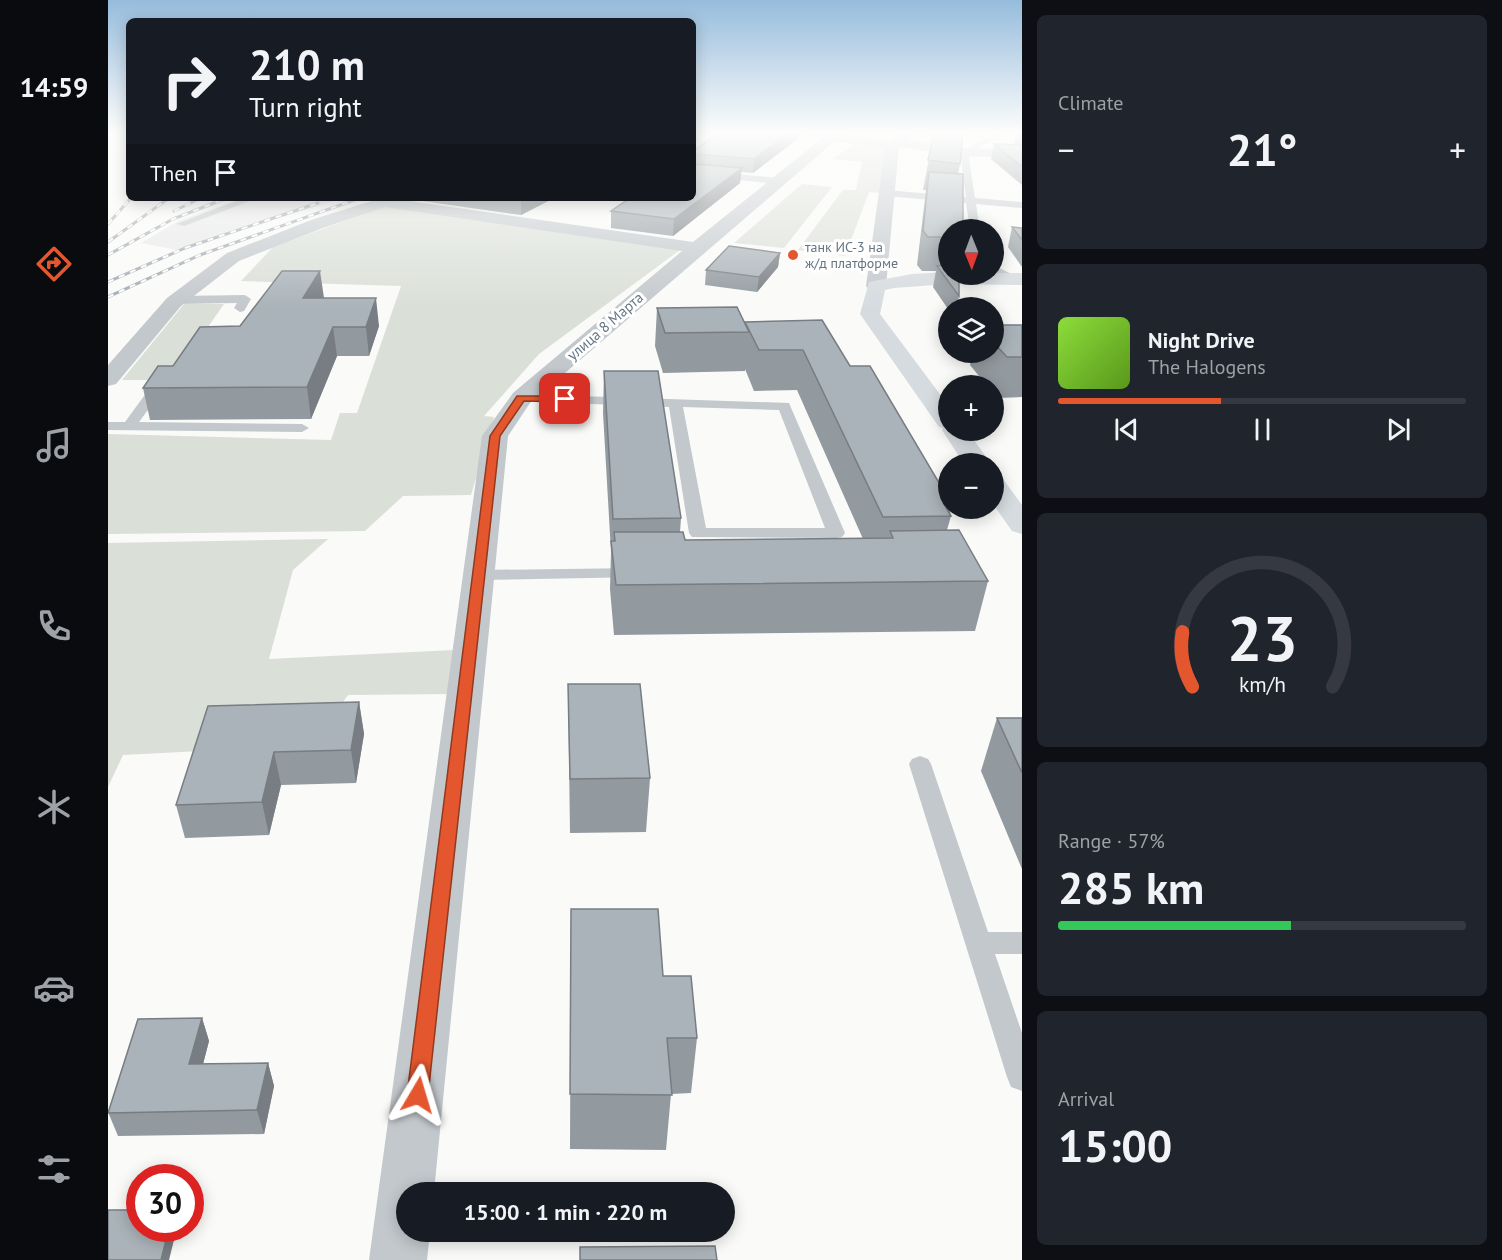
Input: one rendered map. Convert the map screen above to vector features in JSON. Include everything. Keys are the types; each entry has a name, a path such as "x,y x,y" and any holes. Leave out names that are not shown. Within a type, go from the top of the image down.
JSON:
{"street":[{"name":"улица 8 Марта","path":"398,1260 495,436 521,398 696,248 767,191"},
{"path":"886,193 876,286 870,314 938,408"},
{"path":"108,380 178,300 233,256 317,224 384,202 696,248"},
{"path":"876,286 899,280 925,278 1018,279"},
{"path":"1004,500 1022,525"}],"lane":[{"path":"969,191 973,219"},
{"path":"886,193 1022,205"},
{"path":"181,224 245,201"},
{"path":"1004,273 1018,279"},
{"path":"178,300 245,299 240,308"},
{"path":"129,426 157,388"},
{"path":"521,398 784,406 836,533 698,533"},
{"path":"675,402 703,553"},
{"path":"108,426 302,428"},
{"path":"479,574 662,573"},
{"path":"920,764 1022,1077"},
{"path":"978,943 1022,943"}],"shaded area":[{"path":"794,191 829,191 784,248 734,243"},
{"path":"842,191 881,191 881,193 869,192 845,256 798,250"},
{"path":"235,201 333,201 178,250 141,243 178,221"},
{"path":"386,206 680,250 539,354 484,416 494,417 471,495 403,496 365,531 108,534 108,434 331,440 340,413 357,413 401,286 241,281 273,247"},
{"path":"184,304 224,304 171,380 122,380"},
{"path":"328,539 293,570 269,659 454,650 450,694 348,695 327,725 200,751 123,755 108,787 108,543"}],"building":[{"path":"696,191 712,191 674,219 611,211 626,201 696,201"},
{"path":"927,191 963,191 963,219 938,219 938,237 928,237 923,231"},
{"path":"1012,227 1022,228 1022,240"},
{"path":"729,246 780,253 759,277 706,270"},
{"path":"282,271 320,271 303,298 376,298 366,327 333,327 307,387 143,388 158,366 173,366 200,327 240,326"},
{"path":"951,285 959,285 959,296"},
{"path":"737,307 749,332 665,333 657,308"},
{"path":"822,320 850,366 870,366 938,481 938,516 883,517 803,350 759,350 745,322"},
{"path":"1004,325 1022,325 1022,357 1007,357 1004,354"},
{"path":"604,371 658,371 681,518 613,519"},
{"path":"959,530 988,581 616,585 611,541 615,541 614,532 683,532 685,540 893,538 890,531"},
{"path":"568,684 640,684 650,778 570,779"},
{"path":"359,702 351,750 274,752 262,802 176,805 208,706"},
{"path":"997,718 1022,718 1022,773"},
{"path":"571,909 658,909 663,976 691,976 697,1038 667,1038 672,1095 570,1094"},
{"path":"202,1018 189,1064 268,1063 257,1110 108,1113 138,1019"},
{"path":"108,1210 126,1210 126,1242 166,1242 161,1260 108,1260"},
{"path":"715,1246 717,1260 580,1260 580,1247"}],"railway":[{"path":"108,224 128,201"},
{"path":"108,242 165,201"},
{"path":"174,211 195,201"},
{"path":"108,255 173,219 219,201"},
{"path":"108,297 200,255 352,201"},
{"path":"108,282 185,248 318,203"}],"place":[{"name":"танк ИС-3 на ж/д платформе","path":"793,255"}],"route":[{"path":"418,1095 495,436 521,398 565,399"}]}
